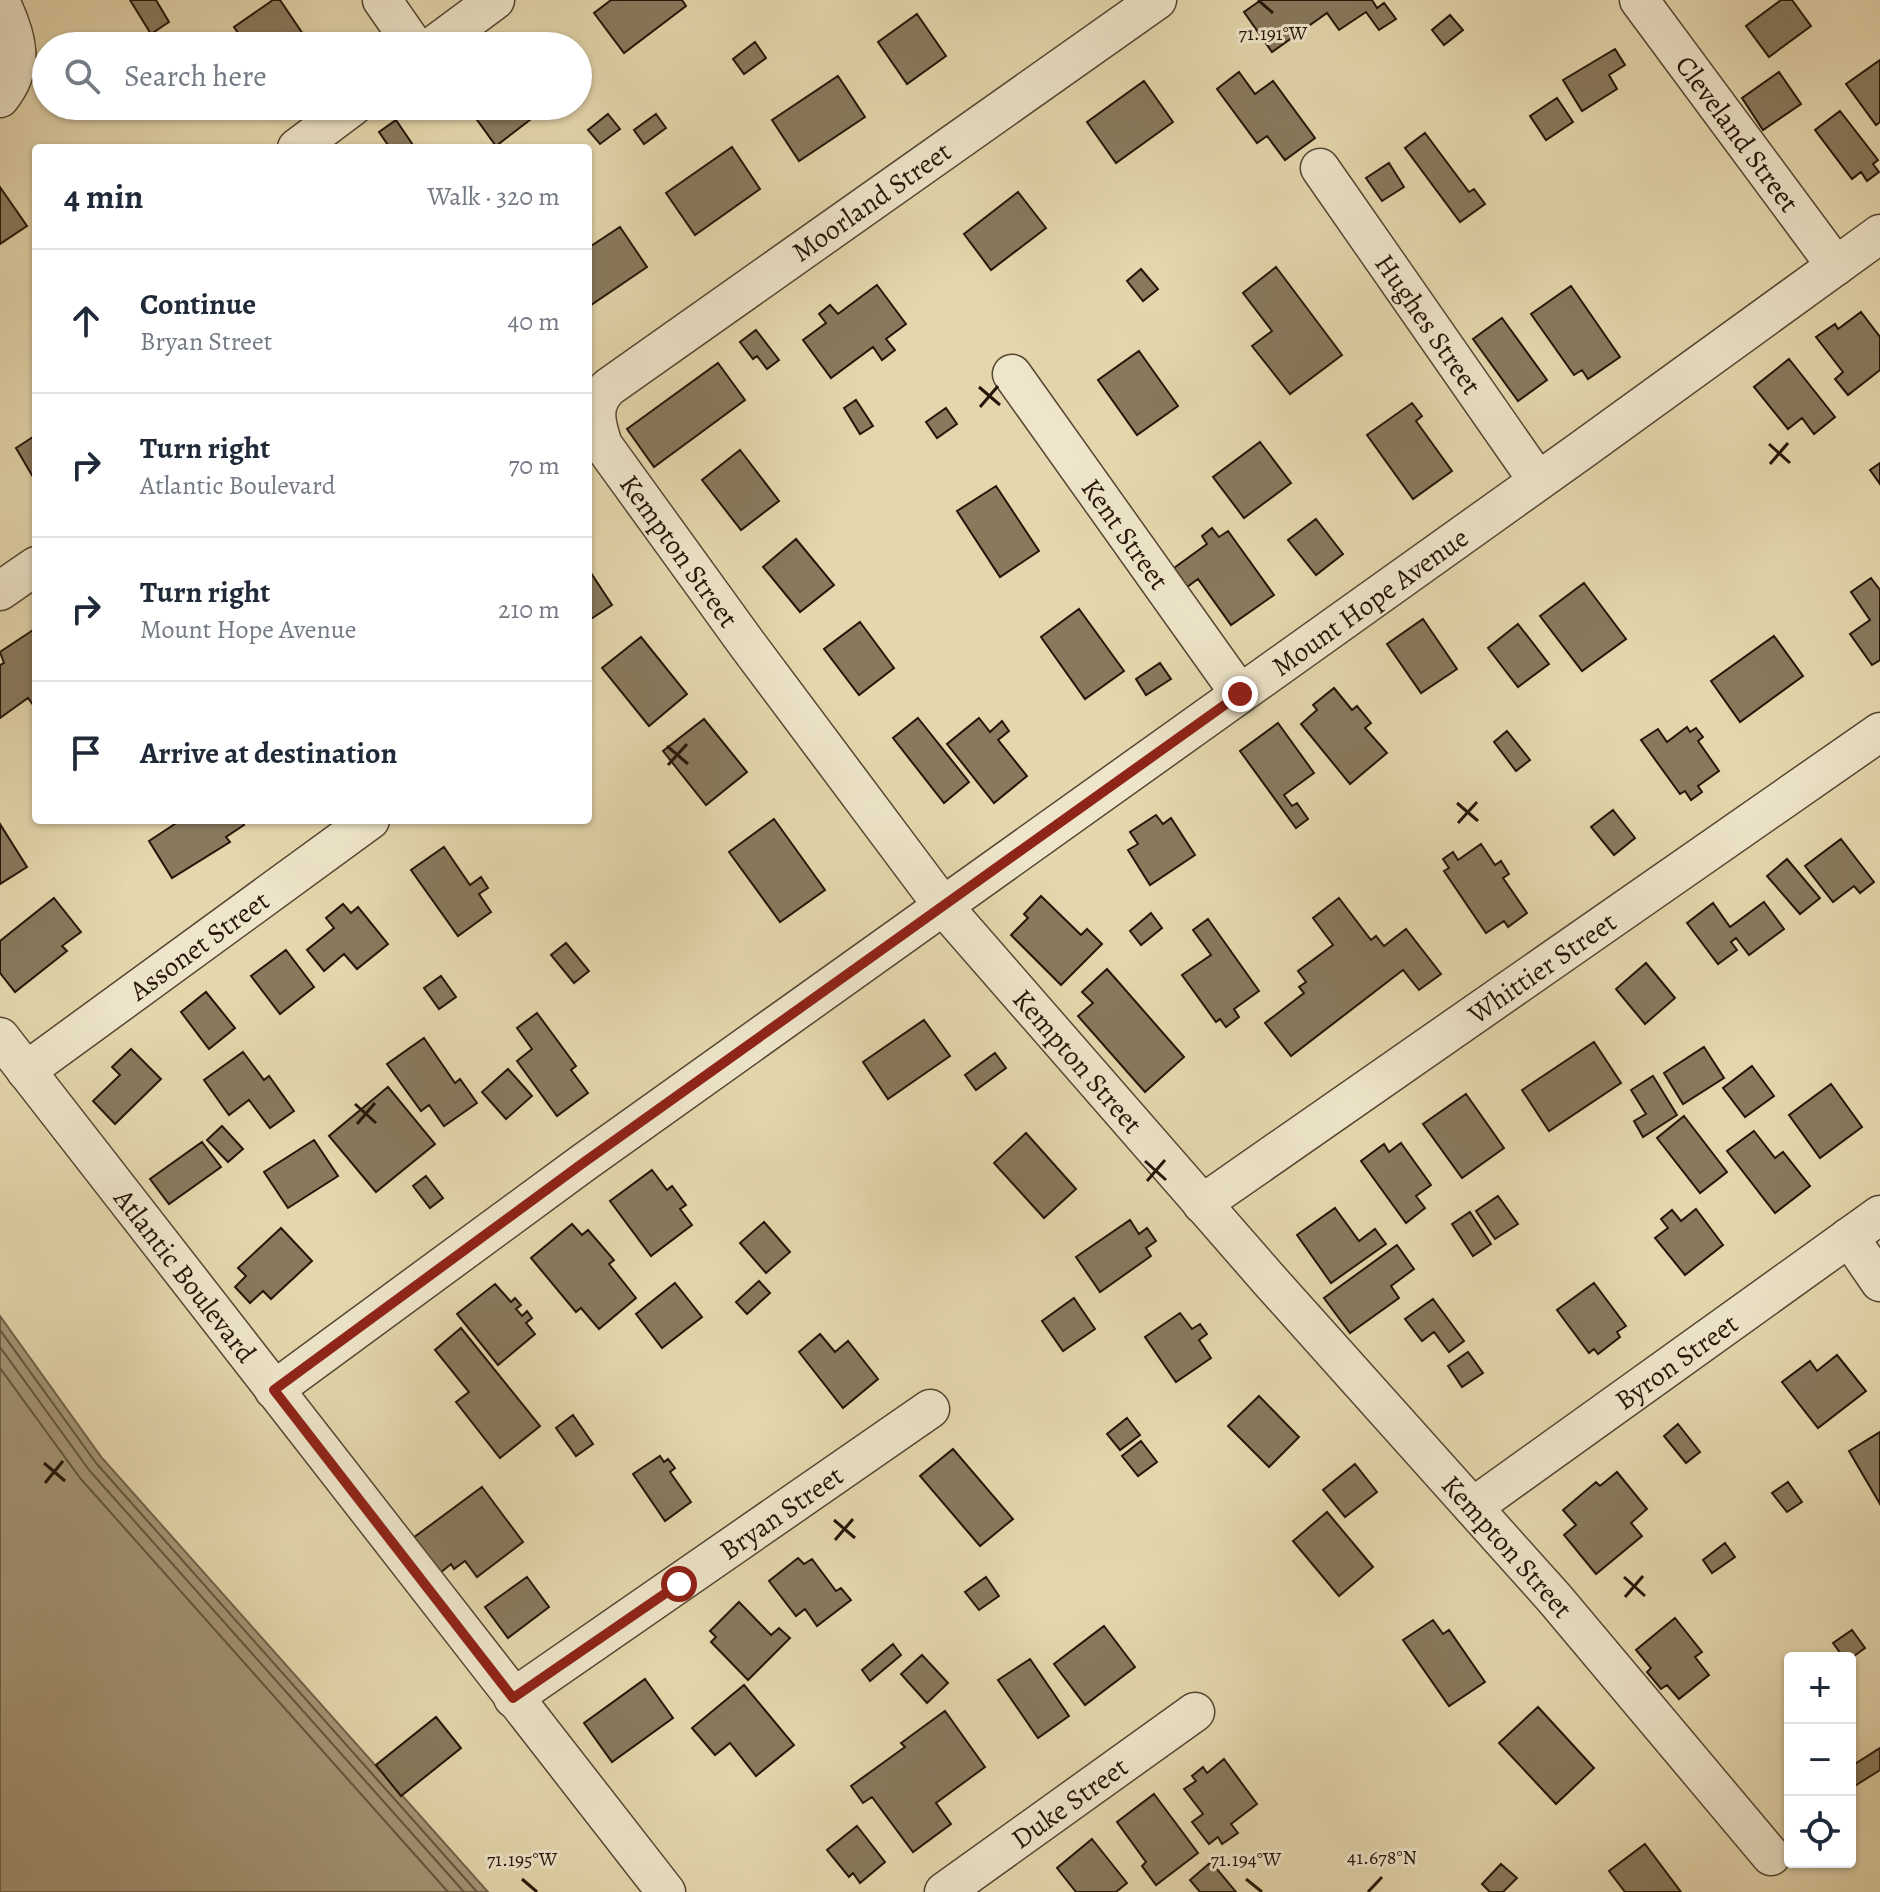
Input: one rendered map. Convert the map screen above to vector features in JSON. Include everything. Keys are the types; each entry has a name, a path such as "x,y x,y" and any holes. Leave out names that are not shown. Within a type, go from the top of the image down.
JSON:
{"street":[{"path":"382,0 404,32"},
{"path":"452,32 495,0"},
{"name":"Moorland Street","path":"596,411 602,394 609,387 1157,0"},
{"name":"Cleveland Street","path":"1639,0 1836,266"},
{"path":"0,1 16,50 8,83"},
{"path":"302,144 334,120"},
{"name":"Hughes Street","path":"1320,168 1538,481"},
{"name":"Mount Hope Avenue","path":"274,1390 583,1163 1880,234"},
{"name":"Kent Street","path":"1012,374 1240,694"},
{"name":"Kempton Street","path":"596,411 603,445 943,906 1202,1204 1555,1599 1771,1856"},
{"path":"0,591 32,569"},
{"name":"Whittier Street","path":"1202,1204 1880,732"},
{"name":"Assonet Street","path":"26,1071 365,824"},
{"name":"Atlantic Boulevard","path":"0,1037 666,1892"},
{"name":"Byron Street","path":"1473,1507 1880,1215"},
{"path":"1849,1237 1880,1282"},
{"name":"Bryan Street","path":"513,1698 930,1409"},
{"name":"Duke Street","path":"944,1892 1195,1712"}],"water":[{"path":"0,1316 102,1458 488,1892 0,1892"}],"building":[{"path":"130,0 156,0 169,22 150,32"},
{"path":"273,0 280,0 302,32 237,32 234,27"},
{"path":"611,0 682,0 686,6 624,53 594,13"},
{"path":"1261,0 1372,0 1377,8 1384,3 1396,19 1379,30 1366,12 1339,30 1327,13 1272,52 1244,12"},
{"path":"1781,0 1792,0 1811,26 1769,57 1746,26"},
{"path":"917,14 946,56 907,84 878,42"},
{"path":"1450,15 1463,30 1444,45 1432,30"},
{"path":"755,42 766,58 744,74 733,59"},
{"path":"1615,49 1625,65 1609,75 1617,89 1582,111 1563,80"},
{"path":"1880,60 1880,122 1876,125 1846,84"},
{"path":"1239,72 1255,94 1273,81 1315,138 1285,160 1267,136 1257,143 1217,89"},
{"path":"1779,72 1801,104 1763,130 1742,98"},
{"path":"838,76 865,117 799,161 772,120"},
{"path":"1144,81 1173,122 1116,163 1087,122"},
{"path":"1557,98 1573,122 1546,140 1530,116"},
{"path":"1840,111 1878,160 1873,164 1879,172 1867,181 1861,172 1852,179 1815,130"},
{"path":"608,114 620,129 600,144 588,130"},
{"path":"656,114 666,128 644,144 634,130"},
{"path":"396,120 412,144 387,144 379,132"},
{"path":"477,120 530,120 499,144 495,144"},
{"path":"1425,133 1469,192 1474,189 1485,204 1460,222 1405,148"},
{"path":"732,147 760,189 695,235 666,193"},
{"path":"1389,163 1404,187 1382,201 1366,178"},
{"path":"0,187 27,226 0,244"},
{"path":"1018,192 1046,228 991,270 964,234"},
{"path":"620,227 647,267 592,304 592,245"},
{"path":"1276,267 1342,355 1290,394 1252,346 1272,331 1243,293"},
{"path":"1141,269 1158,289 1143,301 1127,281"},
{"path":"877,285 906,324 886,339 895,350 882,360 873,347 831,378 803,340 826,323 819,314 830,305 838,314"},
{"path":"1571,286 1620,357 1588,379 1582,370 1574,375 1531,314"},
{"path":"1861,312 1880,337 1880,370 1848,395 1835,379 1843,372 1816,337 1835,324 1838,329"},
{"path":"1502,318 1547,380 1518,401 1473,339"},
{"path":"756,330 779,360 767,369 757,356 753,359 740,342"},
{"path":"1139,351 1178,406 1137,435 1098,380"},
{"path":"1789,359 1835,417 1814,434 1802,418 1788,429 1754,387"},
{"path":"718,363 745,400 654,467 627,429"},
{"path":"856,400 873,426 860,434 844,408"},
{"path":"1412,403 1422,416 1416,421 1452,471 1413,499 1367,435"},
{"path":"946,408 957,424 937,438 926,422"},
{"path":"32,438 32,475 16,448"},
{"path":"1260,442 1291,483 1244,518 1213,477"},
{"path":"740,450 779,501 741,530 702,480"},
{"path":"1880,463 1880,484 1870,470"},
{"path":"996,486 1039,551 1000,577 957,511"},
{"path":"1316,519 1343,554 1316,575 1288,540"},
{"path":"1212,528 1219,537 1228,531 1274,595 1231,625 1198,579 1187,587 1174,568 1207,544 1202,536"},
{"path":"796,539 834,585 800,612 763,567"},
{"path":"592,575 612,605 592,618"},
{"path":"1871,578 1880,590 1880,660 1872,665 1850,634 1870,620 1851,592"},
{"path":"1584,583 1626,639 1582,671 1540,616"},
{"path":"1079,609 1124,671 1085,699 1041,637"},
{"path":"1423,619 1457,669 1421,693 1387,644"},
{"path":"860,622 894,668 859,695 824,649"},
{"path":"1518,624 1549,664 1518,687 1488,648"},
{"path":"32,631 32,704 28,698 0,718 0,665 4,663 0,652"},
{"path":"1774,636 1803,676 1740,722 1711,681"},
{"path":"641,637 687,694 649,726 602,668"},
{"path":"1160,663 1171,679 1146,695 1136,679"},
{"path":"1334,688 1352,710 1357,706 1371,723 1365,728 1387,753 1350,784 1301,724 1317,710 1313,705"},
{"path":"918,718 969,782 944,803 893,738"},
{"path":"979,718 990,732 1002,721 1009,731 998,740 1027,776 994,803 947,744"},
{"path":"704,719 747,772 706,805 663,751"},
{"path":"1278,723 1314,773 1284,795 1292,806 1297,803 1308,819 1296,828 1240,751"},
{"path":"1687,727 1690,732 1696,728 1703,737 1698,741 1719,771 1698,786 1702,792 1691,800 1685,791 1680,794 1641,740 1658,729 1667,742"},
{"path":"1507,731 1530,760 1516,771 1494,742"},
{"path":"1613,810 1635,838 1614,855 1591,827"},
{"path":"1156,815 1163,824 1171,818 1195,855 1150,885 1128,850 1138,844 1130,832"},
{"path":"774,819 825,890 780,922 729,852"},
{"path":"0,824 27,867 0,884"},
{"path":"175,824 244,825 226,837 230,842 172,878 149,841"},
{"path":"1841,839 1874,882 1860,893 1854,886 1833,902 1805,866"},
{"path":"1481,844 1495,865 1501,861 1509,874 1503,878 1527,913 1508,927 1504,921 1486,933 1444,871 1449,868 1443,859 1453,852 1458,860"},
{"path":"444,847 470,885 481,877 488,888 479,894 491,912 458,936 411,870"},
{"path":"1787,859 1820,898 1800,914 1767,876"},
{"path":"1041,896 1081,935 1087,929 1102,944 1061,985 1011,935 1028,918 1024,914"},
{"path":"54,898 81,932 62,946 67,951 15,992 0,973 0,941"},
{"path":"1339,898 1371,940 1376,936 1384,946 1406,929 1441,974 1419,990 1403,970 1291,1056 1265,1023 1304,993 1299,987 1306,982 1298,971 1333,945 1313,918"},
{"path":"1764,902 1784,929 1749,955 1736,938 1731,942 1737,950 1718,964 1687,923 1713,903 1730,927"},
{"path":"343,904 351,913 358,907 388,944 357,969 344,954 324,971 307,950 334,928 326,918"},
{"path":"1151,913 1162,928 1141,945 1130,931"},
{"path":"1208,919 1259,991 1234,1009 1239,1017 1226,1027 1220,1019 1216,1022 1182,975 1211,955 1193,930"},
{"path":"566,943 589,971 574,983 551,955"},
{"path":"286,950 314,987 280,1014 251,976"},
{"path":"1646,963 1675,998 1645,1024 1616,989"},
{"path":"1107,969 1184,1057 1145,1092 1078,1016 1093,1003 1082,992"},
{"path":"441,976 456,997 439,1009 424,988"},
{"path":"206,992 235,1028 209,1049 181,1012"},
{"path":"537,1013 576,1066 571,1070 588,1093 557,1116 517,1061 532,1049 517,1028"},
{"path":"924,1020 950,1056 888,1099 863,1062"},
{"path":"424,1038 455,1083 460,1079 477,1103 444,1126 429,1105 421,1111 387,1064"},
{"path":"1594,1042 1621,1083 1549,1131 1522,1090"},
{"path":"1704,1047 1724,1078 1683,1104 1664,1073"},
{"path":"131,1049 161,1079 115,1124 93,1101 120,1075 112,1067"},
{"path":"243,1052 264,1080 269,1076 294,1111 270,1128 249,1100 229,1115 204,1080"},
{"path":"995,1053 1006,1068 976,1090 965,1075"},
{"path":"1752,1066 1774,1096 1745,1117 1723,1088"},
{"path":"508,1069 532,1096 506,1119 482,1092"},
{"path":"1653,1076 1677,1115 1643,1137 1634,1121 1646,1114 1631,1090"},
{"path":"1831,1084 1862,1127 1820,1158 1789,1115"},
{"path":"388,1087 435,1144 376,1192 329,1136"},
{"path":"1466,1094 1504,1148 1462,1178 1423,1124"},
{"path":"1684,1116 1727,1172 1700,1193 1657,1138"},
{"path":"222,1126 243,1149 228,1162 207,1140"},
{"path":"1754,1131 1775,1158 1783,1152 1810,1186 1775,1213 1727,1151"},
{"path":"1026,1133 1076,1189 1044,1218 994,1163"},
{"path":"314,1140 338,1176 288,1208 264,1172"},
{"path":"202,1142 221,1167 169,1204 150,1179"},
{"path":"1401,1143 1431,1185 1416,1196 1425,1208 1406,1223 1361,1161 1384,1144 1389,1152"},
{"path":"652,1170 667,1190 672,1186 686,1205 680,1209 692,1225 651,1256 610,1201"},
{"path":"426,1176 443,1198 430,1208 413,1186"},
{"path":"1498,1196 1518,1224 1495,1239 1476,1211"},
{"path":"1335,1208 1359,1241 1375,1229 1386,1244 1331,1283 1297,1235"},
{"path":"1696,1209 1723,1245 1685,1275 1655,1238 1668,1228 1661,1219 1672,1210 1681,1221"},
{"path":"1470,1212 1491,1244 1473,1256 1452,1224"},
{"path":"1130,1220 1139,1234 1147,1228 1156,1241 1146,1248 1151,1256 1100,1292 1076,1257"},
{"path":"764,1222 790,1252 766,1273 740,1243"},
{"path":"572,1224 582,1235 588,1230 614,1260 609,1264 636,1298 599,1329 581,1308 576,1312 531,1258"},
{"path":"281,1228 312,1261 271,1299 263,1291 250,1303 235,1287 246,1276 238,1268"},
{"path":"1397,1245 1414,1269 1391,1286 1399,1298 1350,1333 1324,1298"},
{"path":"759,1281 770,1293 747,1314 736,1302"},
{"path":"675,1283 702,1317 662,1348 636,1314"},
{"path":"1594,1283 1626,1326 1617,1332 1620,1337 1598,1354 1594,1349 1589,1353 1557,1310"},
{"path":"495,1284 511,1302 515,1298 521,1305 516,1309 522,1316 527,1311 532,1318 526,1323 535,1334 498,1365 457,1314"},
{"path":"1074,1298 1095,1329 1063,1351 1042,1321"},
{"path":"1433,1299 1464,1341 1449,1352 1434,1332 1422,1341 1405,1319"},
{"path":"1180,1313 1192,1329 1200,1324 1207,1334 1199,1340 1211,1358 1176,1382 1145,1337"},
{"path":"461,1328 540,1426 500,1458 456,1402 469,1392 435,1350"},
{"path":"820,1334 835,1352 848,1341 878,1379 843,1408 799,1352"},
{"path":"1468,1352 1483,1373 1462,1387 1448,1366"},
{"path":"1837,1355 1866,1391 1818,1428 1782,1382 1810,1361 1817,1371"},
{"path":"1259,1396 1299,1437 1269,1467 1228,1426"},
{"path":"573,1415 593,1444 576,1456 556,1428"},
{"path":"1127,1418 1140,1435 1120,1450 1107,1434"},
{"path":"1678,1424 1700,1452 1686,1463 1664,1436"},
{"path":"1880,1432 1880,1504 1849,1451"},
{"path":"1141,1441 1157,1462 1138,1476 1122,1456"},
{"path":"953,1449 1013,1519 980,1546 920,1476"},
{"path":"660,1456 664,1462 668,1459 675,1468 670,1472 691,1502 665,1521 633,1474"},
{"path":"1355,1464 1377,1492 1345,1517 1323,1490"},
{"path":"1617,1472 1647,1509 1631,1523 1642,1536 1596,1574 1564,1535 1576,1525 1563,1510 1596,1482 1600,1486"},
{"path":"1788,1482 1802,1502 1787,1512 1772,1493"},
{"path":"482,1487 523,1542 477,1577 465,1561 454,1569 451,1564 440,1573 413,1538"},
{"path":"1327,1512 1373,1567 1339,1596 1293,1541"},
{"path":"1725,1543 1735,1557 1712,1573 1703,1560"},
{"path":"798,1558 804,1564 812,1559 836,1591 841,1588 851,1600 817,1626 805,1609 796,1616 769,1581"},
{"path":"527,1577 549,1607 508,1638 485,1607"},
{"path":"986,1577 999,1596 979,1610 965,1592"},
{"path":"739,1602 771,1635 779,1628 790,1638 748,1680 711,1642 716,1637 710,1631"},
{"path":"1675,1618 1702,1652 1695,1657 1709,1675 1679,1699 1667,1685 1661,1689 1647,1672 1651,1668 1636,1650"},
{"path":"1433,1620 1443,1634 1449,1630 1485,1682 1449,1706 1403,1640"},
{"path":"1104,1626 1135,1667 1085,1705 1054,1664"},
{"path":"1852,1630 1865,1648 1856,1655 1856,1652 1840,1652 1833,1643"},
{"path":"893,1644 901,1655 870,1681 862,1670"},
{"path":"922,1655 948,1683 927,1703 901,1674"},
{"path":"1030,1659 1069,1716 1038,1738 998,1680"},
{"path":"645,1679 673,1718 612,1762 584,1723"},
{"path":"744,1685 794,1745 756,1776 730,1743 715,1755 692,1728"},
{"path":"1538,1707 1594,1768 1556,1804 1499,1743"},
{"path":"945,1711 985,1767 936,1803 951,1824 913,1852 872,1797 863,1803 851,1786 905,1747 901,1743"},
{"path":"436,1717 461,1748 401,1796 376,1765"},
{"path":"1880,1748 1880,1770 1856,1785 1856,1763"},
{"path":"1224,1759 1257,1804 1231,1824 1238,1833 1222,1844 1218,1837 1209,1844 1192,1822 1203,1814 1184,1789 1196,1781 1192,1776 1203,1767 1207,1773"},
{"path":"1154,1794 1198,1853 1156,1885 1142,1866 1146,1862 1117,1822"},
{"path":"857,1826 885,1862 860,1883 853,1873 849,1877 827,1850"},
{"path":"1092,1839 1127,1883 1116,1892 1076,1892 1057,1868"},
{"path":"1645,1844 1681,1892 1625,1892 1609,1871"},
{"path":"1211,1862 1236,1892 1200,1892 1190,1880"},
{"path":"1501,1864 1517,1878 1503,1892 1490,1892 1482,1884"}],"route":[{"path":"679,1584 513,1698 274,1390 583,1163 1240,694"}]}
